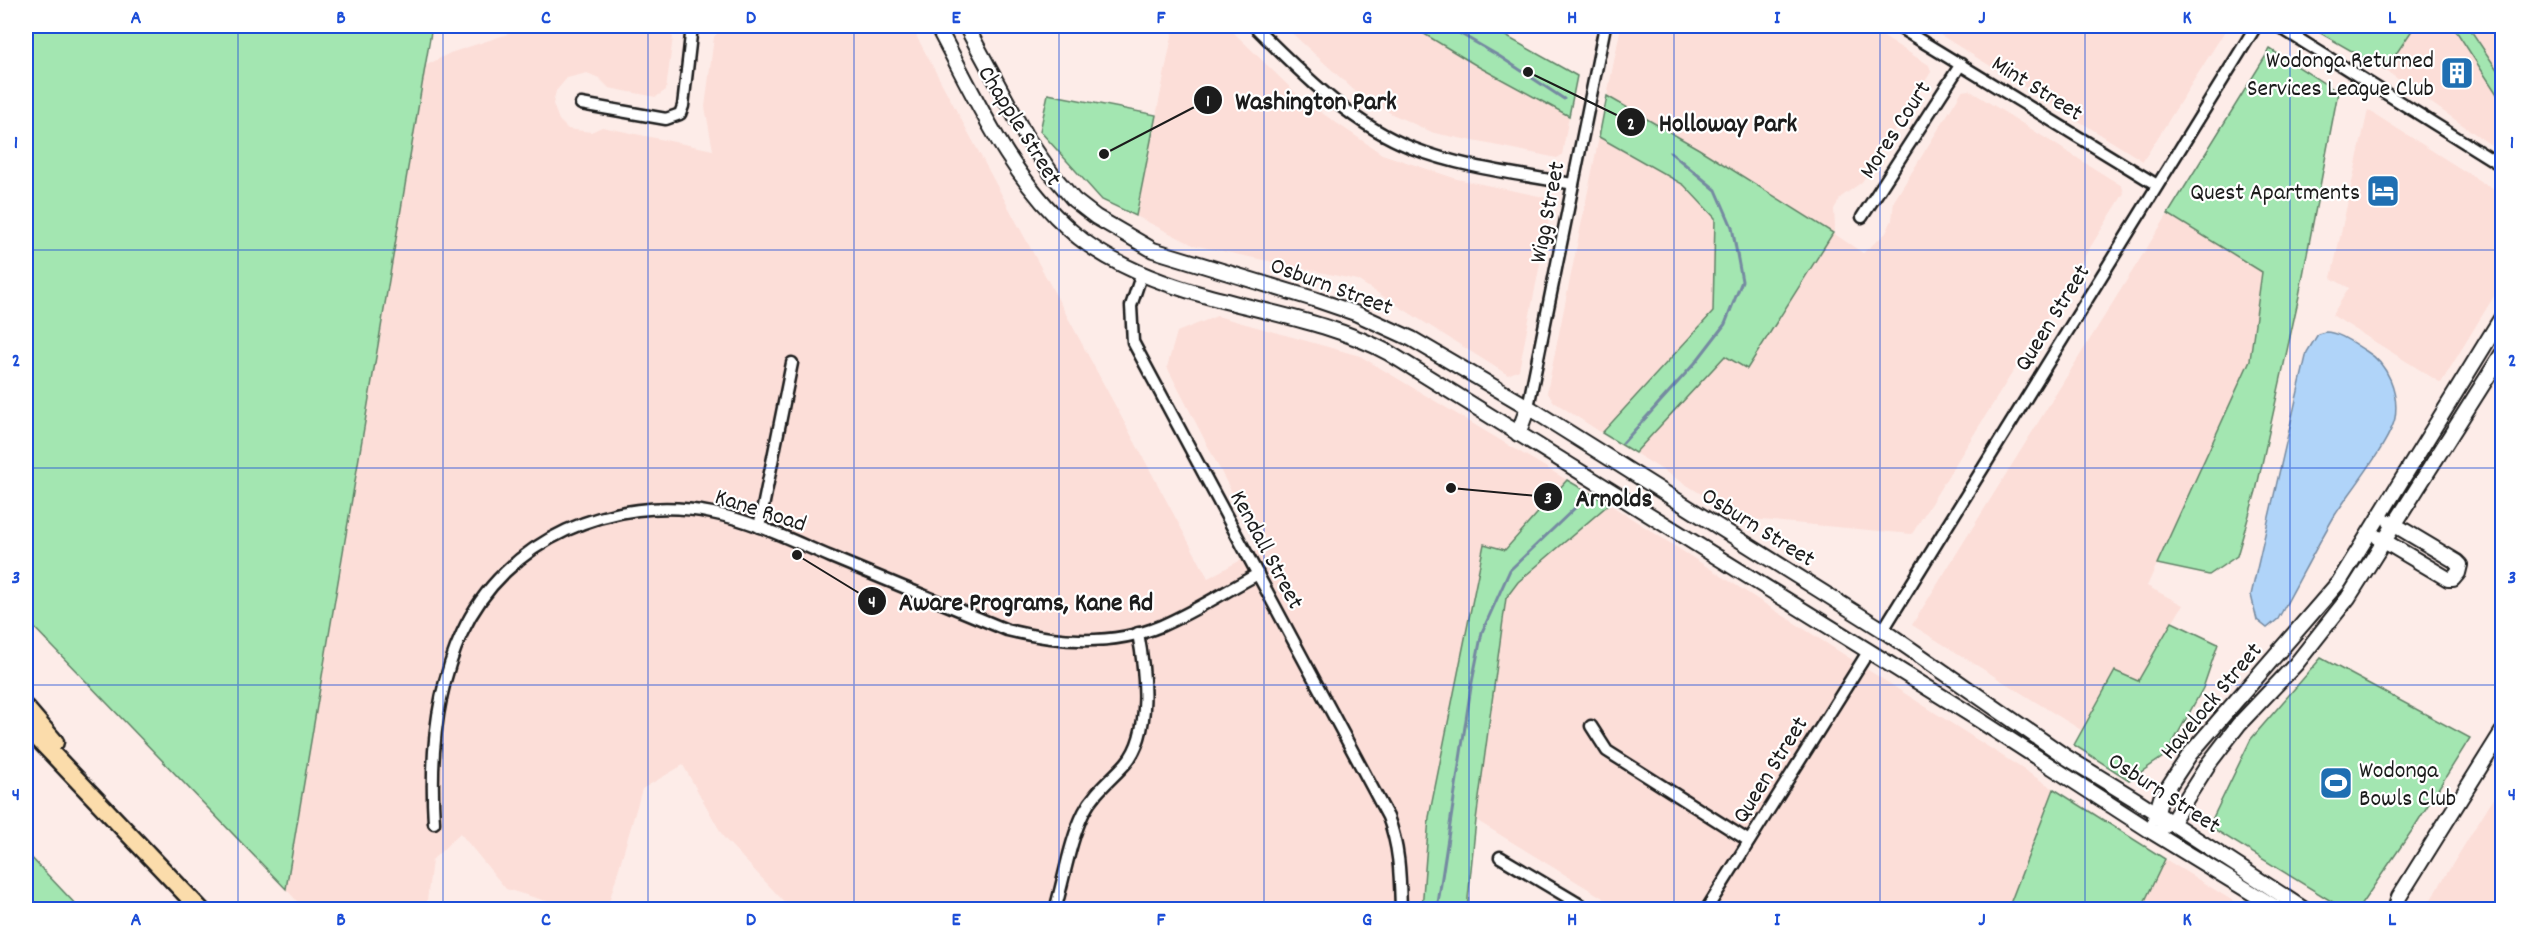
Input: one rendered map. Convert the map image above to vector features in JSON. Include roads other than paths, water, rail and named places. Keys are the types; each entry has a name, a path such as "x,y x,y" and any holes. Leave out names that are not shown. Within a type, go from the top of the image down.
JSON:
{"main road":[{"path":"26,708 155,860"},
{"path":"26,726 201,909"}],"street":[{"path":"581,104 666,118 680,114 683,106 692,26"},
{"name":"Chapple Street","path":"936,26 1006,152 1034,192 1087,243 1142,273"},
{"name":"Chapple Street","path":"966,26 1025,135 1051,173 1074,200 1096,217 1153,250"},
{"path":"1254,26 1318,88 1378,132 1411,148 1446,159 1573,184"},
{"name":"Wigg Street","path":"1528,408 1605,26"},
{"name":"Mint Street","path":"1897,26 2157,185"},
{"name":"Queen Street","path":"1883,630 2256,26"},
{"path":"2278,26 2502,166"},
{"name":"Mores Court","path":"1862,217 1961,64"},
{"path":"1142,273 1153,250"},
{"name":"Osburn Street","path":"1153,250 1355,314 1412,339 1528,408 1883,630 2066,757 2155,811 2305,909"},
{"name":"Osburn Street","path":"1142,273 1170,285 1313,324 1365,342 1401,360 2154,833 2280,909"},
{"name":"Kendall Street","path":"1142,273 1131,306 1133,342 1388,817 1397,839 1401,909"},
{"name":"Havelock Street","path":"2154,833 2155,811 2190,754 2326,598 2370,533 2502,317"},
{"name":"Havelock Street","path":"2154,833 2171,823 2215,755 2239,724 2296,664 2334,618 2385,542 2502,354"},
{"path":"759,527 792,363"},
{"path":"1518,434 1528,408"},
{"name":"Kane Road","path":"434,823 433,753 446,679 463,631 473,612 507,571 523,557 560,532 602,516 651,508 677,508 713,513 759,527 1007,630 1043,639 1079,640 1138,633 1161,626 1258,574"},
{"path":"2370,533 2446,579 2452,580 2457,576 2460,568 2457,562 2396,524 2380,517"},
{"path":"1868,652 1883,630"},
{"path":"1055,909 1085,810 1096,794 1127,762 1139,739 1145,668 1138,633"},
{"name":"Queen Street","path":"1706,909 1868,652"},
{"path":"1591,726 1608,751 1749,841"},
{"path":"2385,909 2397,903 2502,732"},
{"path":"1500,857 1589,909"}],"water":[{"path":"2325,332 2346,338 2380,363 2393,389 2395,418 2386,440 2335,515 2278,619 2267,628 2257,620 2251,595 2307,352 2318,334"}],"waterway":[{"path":"1447,26 1499,56 1564,99"},
{"path":"1623,443 1695,363 1725,324 1742,281 1732,227 1716,190 1670,152"},
{"path":"1437,910 1471,687 1482,632 1510,570 1577,506"}],"place":[{"name":"Holloway Park","path":"1528,72"},
{"name":"Wodonga Returned Services League Club","path":"2457,73"},
{"name":"Washington Park","path":"1104,154"},
{"name":"Quest Apartments","path":"2383,191"},
{"name":"Arnolds","path":"1451,488"},
{"name":"Aware Programs, Kane Rd","path":"797,555"},
{"name":"Wodonga Bowls Club","path":"2336,783"}]}
